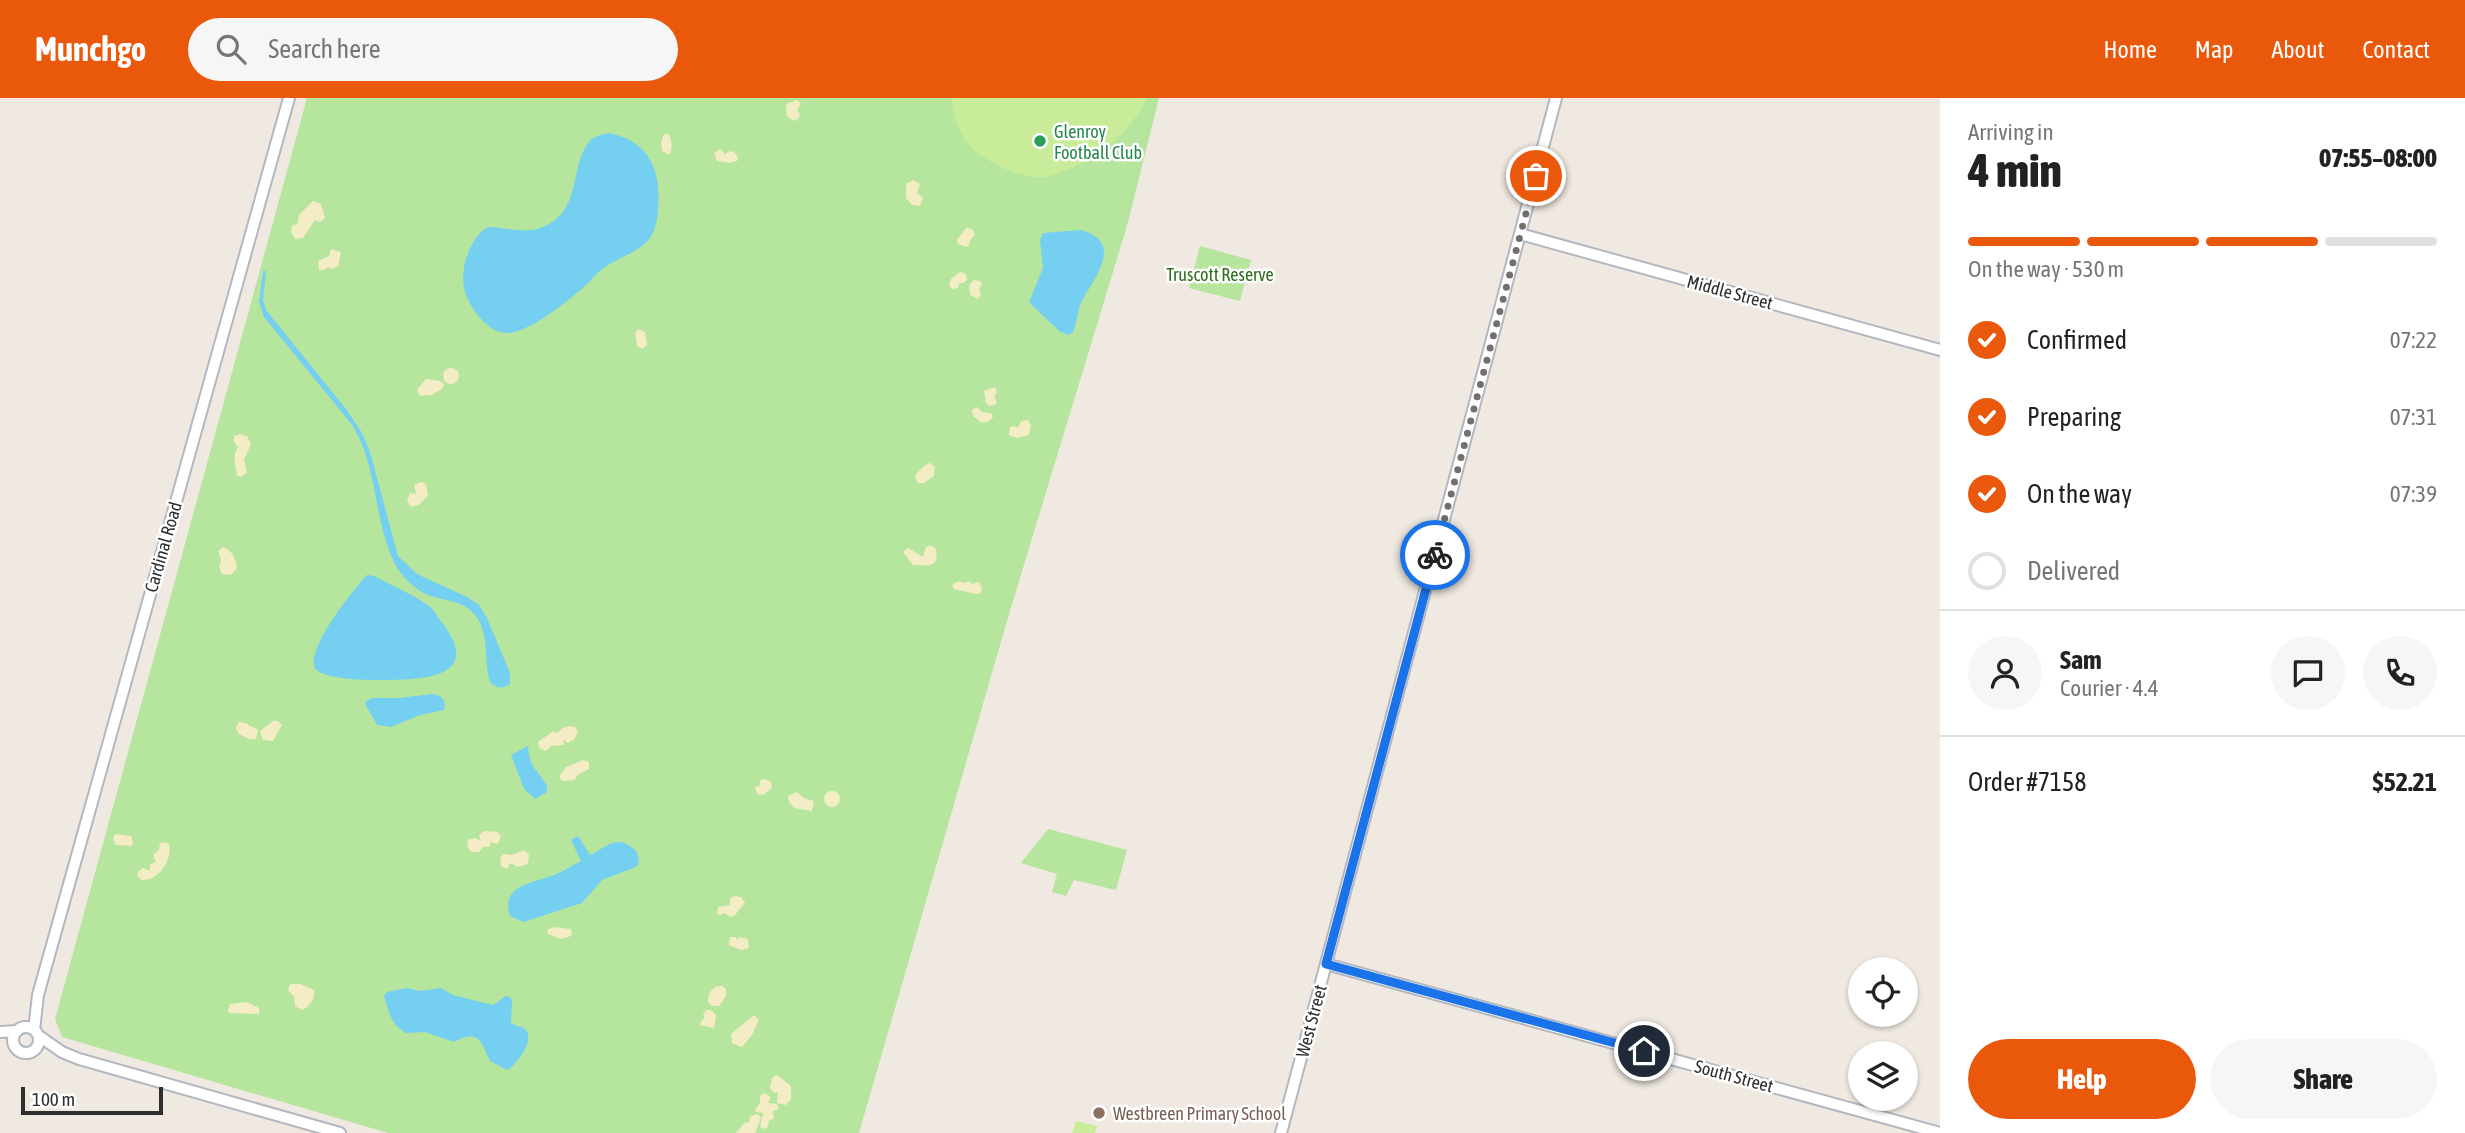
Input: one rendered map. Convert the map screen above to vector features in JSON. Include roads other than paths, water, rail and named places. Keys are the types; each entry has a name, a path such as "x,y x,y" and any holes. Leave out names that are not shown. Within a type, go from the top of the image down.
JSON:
{"street":[{"name":"Cardinal Road","path":"36,1049 39,1043 25,1033 38,995 289,98"},
{"name":"West Street","path":"1281,1133 1556,98"},
{"name":"Middle Street","path":"1520,234 1940,351"},
{"name":"South Street","path":"1326,964 1940,1133"},
{"path":"25,1033 16,1047 21,1051 30,1052 36,1049 62,1052 340,1133"},
{"path":"0,1034 25,1033 62,1052"}],"water":[{"path":"609,133 636,144 653,166 658,186 658,206 657,220 650,238 635,251 602,269 569,299 536,323 505,333 491,328 474,310 464,288 465,263 471,245 488,227 531,230 552,222 569,202 583,153 589,142"},
{"path":"1081,230 1095,236 1102,244 1104,253 1097,275 1080,305 1073,332 1068,335 1059,331 1029,302 1043,268 1040,240 1043,233"},
{"path":"263,271 266,271 263,300 266,310 346,409 362,433 370,452 398,556 417,574 479,605 510,673 510,684 507,686 497,687 490,682 484,634 474,613 463,605 419,590 396,566 382,526 361,442 353,426 264,317 259,302"},
{"path":"367,575 407,593 432,609 455,645 455,660 444,672 407,679 368,680 332,676 320,672 314,666 314,657 325,632"},
{"path":"432,694 445,703 444,710 420,715 391,727 377,725 365,704 372,698"},
{"path":"528,746 532,764 547,786 547,792 535,799 524,789 511,755"},
{"path":"578,836 590,855 619,842 637,852 639,862 636,867 602,880 582,903 523,922 510,916 510,898 520,887 555,875 581,861 571,840"},
{"path":"407,988 420,991 441,988 453,995 493,1005 506,996 510,997 511,1023 525,1029 528,1035 523,1052 507,1070 490,1061 482,1043 474,1037 454,1042 425,1032 406,1033 393,1021 384,996 387,992"}],"place":[{"name":"Glenroy Football Club","path":"1040,141"},
{"name":"Westbreen Primary School","path":"1099,1113"}],"park label":[{"name":"Truscott Reserve","path":"1220,274"}]}
